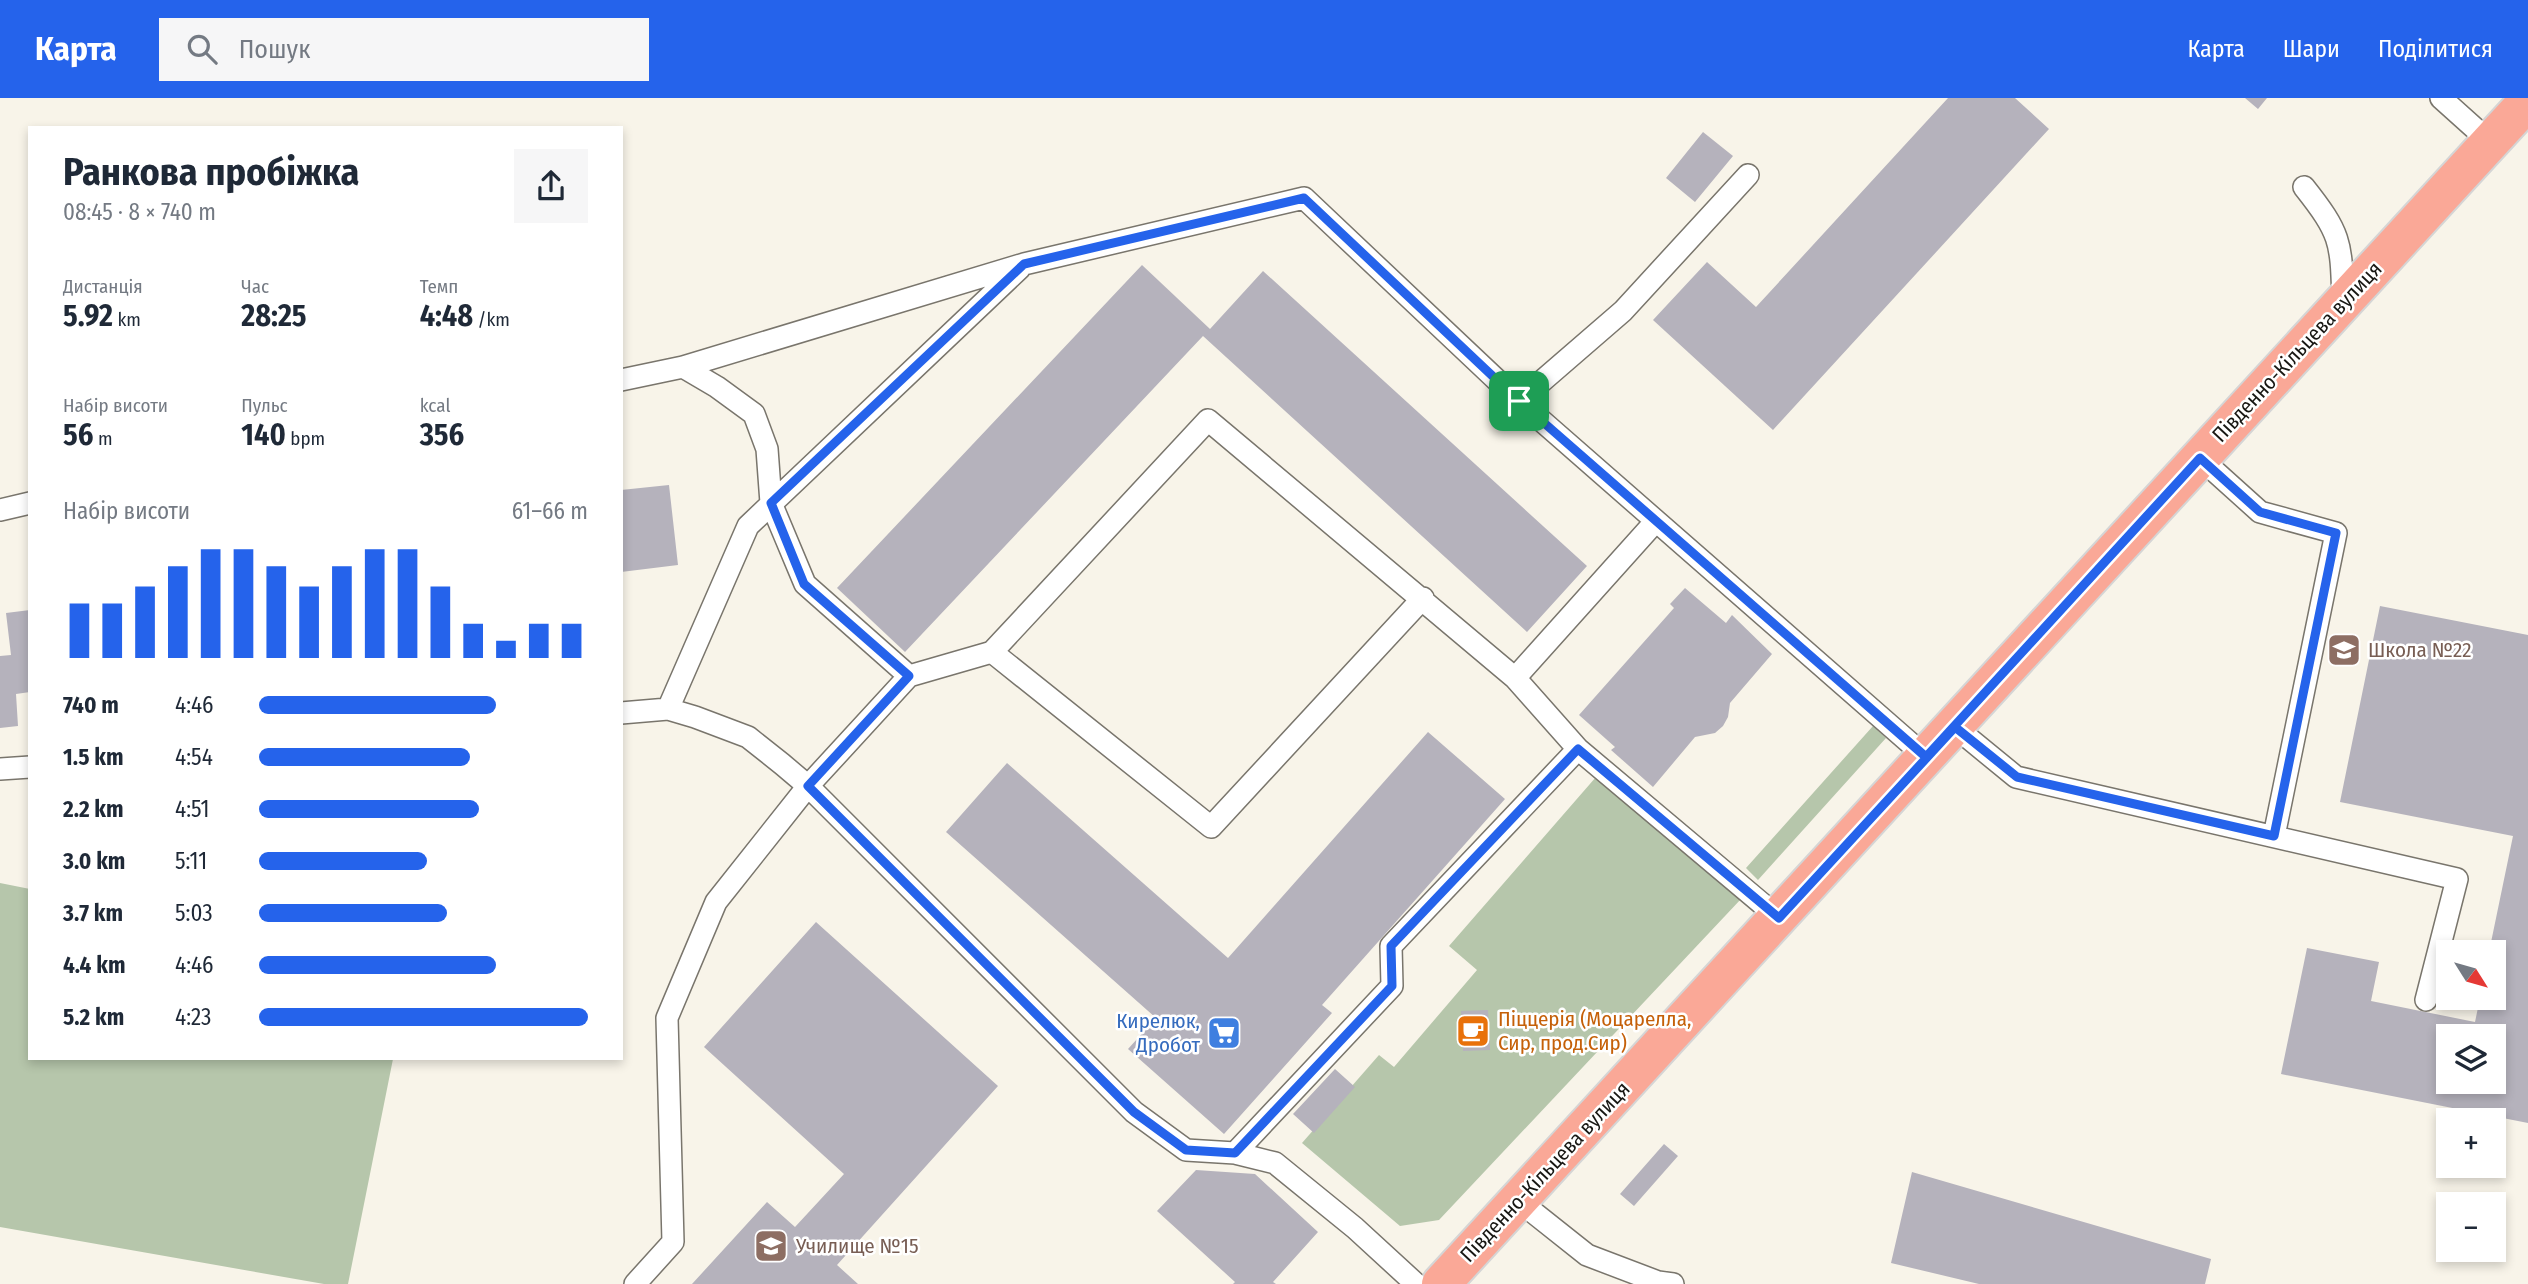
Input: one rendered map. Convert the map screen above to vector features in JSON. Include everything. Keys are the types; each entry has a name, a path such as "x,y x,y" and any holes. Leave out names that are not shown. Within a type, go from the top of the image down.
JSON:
{"main road":[{"name":"Південно-Кільцева вулиця","path":"1441,1284 2528,101"}],"lane":[{"path":"2441,98 2490,142"},
{"path":"1519,401 1623,311 1748,175"},
{"path":"2304,187 2330,219 2341,246 2343,302"},
{"path":"623,380 683,367 1024,264 1304,198 1519,401 1926,757"},
{"path":"668,709 748,526 1024,264"},
{"path":"683,367 718,387 754,414 766,449 771,503 804,584 909,676"},
{"path":"635,1284 673,1242 667,1018 716,902 808,786 909,676 992,652 1208,420 1515,678 1578,749 1779,918"},
{"path":"2200,458 2260,512 2336,533 2274,836"},
{"path":"0,510 28,503"},
{"path":"1515,678 1655,522"},
{"path":"992,652 1211,827 1423,598"},
{"path":"623,713 668,709 748,737 808,786 1134,1112 1186,1150 1235,1153 1275,1163 1355,1228 1416,1284"},
{"path":"1955,727 2017,777 2457,879 2426,1000"},
{"path":"1235,1153 1392,986 1391,946 1578,749"},
{"path":"0,769 28,767"},
{"path":"1519,1201 1587,1255 1658,1282 1673,1284"}],"green space":[{"path":"1873,726 1886,738 1758,880 1746,868"},
{"path":"1596,777 1741,899 1439,1220 1400,1226 1302,1143 1379,1055 1394,1067 1477,970 1449,946"},
{"path":"0,883 28,889 28,1060 393,1060 348,1284 324,1284 0,1227"}],"building":[{"path":"1948,98 2015,98 2049,129 1773,430 1653,320 1707,262 1756,307"},
{"path":"2245,98 2267,98 2258,109"},
{"path":"1703,132 1733,156 1695,202 1666,178"},
{"path":"1142,265 1210,329 1263,271 1587,566 1527,632 1203,336 905,652 837,588"},
{"path":"669,485 678,565 623,572 623,490"},
{"path":"1685,588 1726,623 1732,615 1772,654 1730,703 1728,717 1723,726 1715,733 1695,737 1653,787 1611,750 1615,747 1579,715 1674,608 1670,604"},
{"path":"2380,606 2528,635 2528,1123 2506,1119 2506,1108 2452,1108 2281,1074 2307,948 2379,962 2371,1001 2475,1022 2478,1010 2506,1010 2506,940 2491,940 2513,836 2340,802"},
{"path":"28,610 28,692 16,694 18,726 0,728 0,656 11,655 6,613"},
{"path":"1428,732 1505,799 1322,1005 1332,1013 1224,1134 1128,1049 1156,1018 946,832 1007,763 1228,958"},
{"path":"816,922 998,1086 837,1265 858,1284 692,1284 767,1202 795,1227 844,1174 704,1047"},
{"path":"1488,1010 1490,1050 1463,1051 1461,1011"},
{"path":"1335,1069 1355,1087 1314,1133 1293,1114"},
{"path":"1664,1144 1678,1156 1634,1206 1620,1194"},
{"path":"1196,1170 1255,1174 1318,1232 1273,1282 1276,1284 1233,1284 1235,1282 1157,1211"},
{"path":"1912,1172 2211,1259 2205,1284 1979,1284 1891,1263"}],"place":[{"name":"Школа №22","path":"2344,650"},
{"name":"Піццерія (Моцарелла, Сир, прод.Сир)","path":"1473,1031"},
{"name":"Кирелюк, Дробот","path":"1224,1033"},
{"name":"Училище №15","path":"771,1246"}],"route":[{"path":"1304,198 1519,401 1926,757 2200,458 2260,512 2336,533 2274,836 2017,777 1955,727 1779,918 1578,749 1391,946 1392,986 1235,1153 1186,1150 1134,1112 808,786 909,676 804,584 771,503 1024,264 1304,198"}]}
